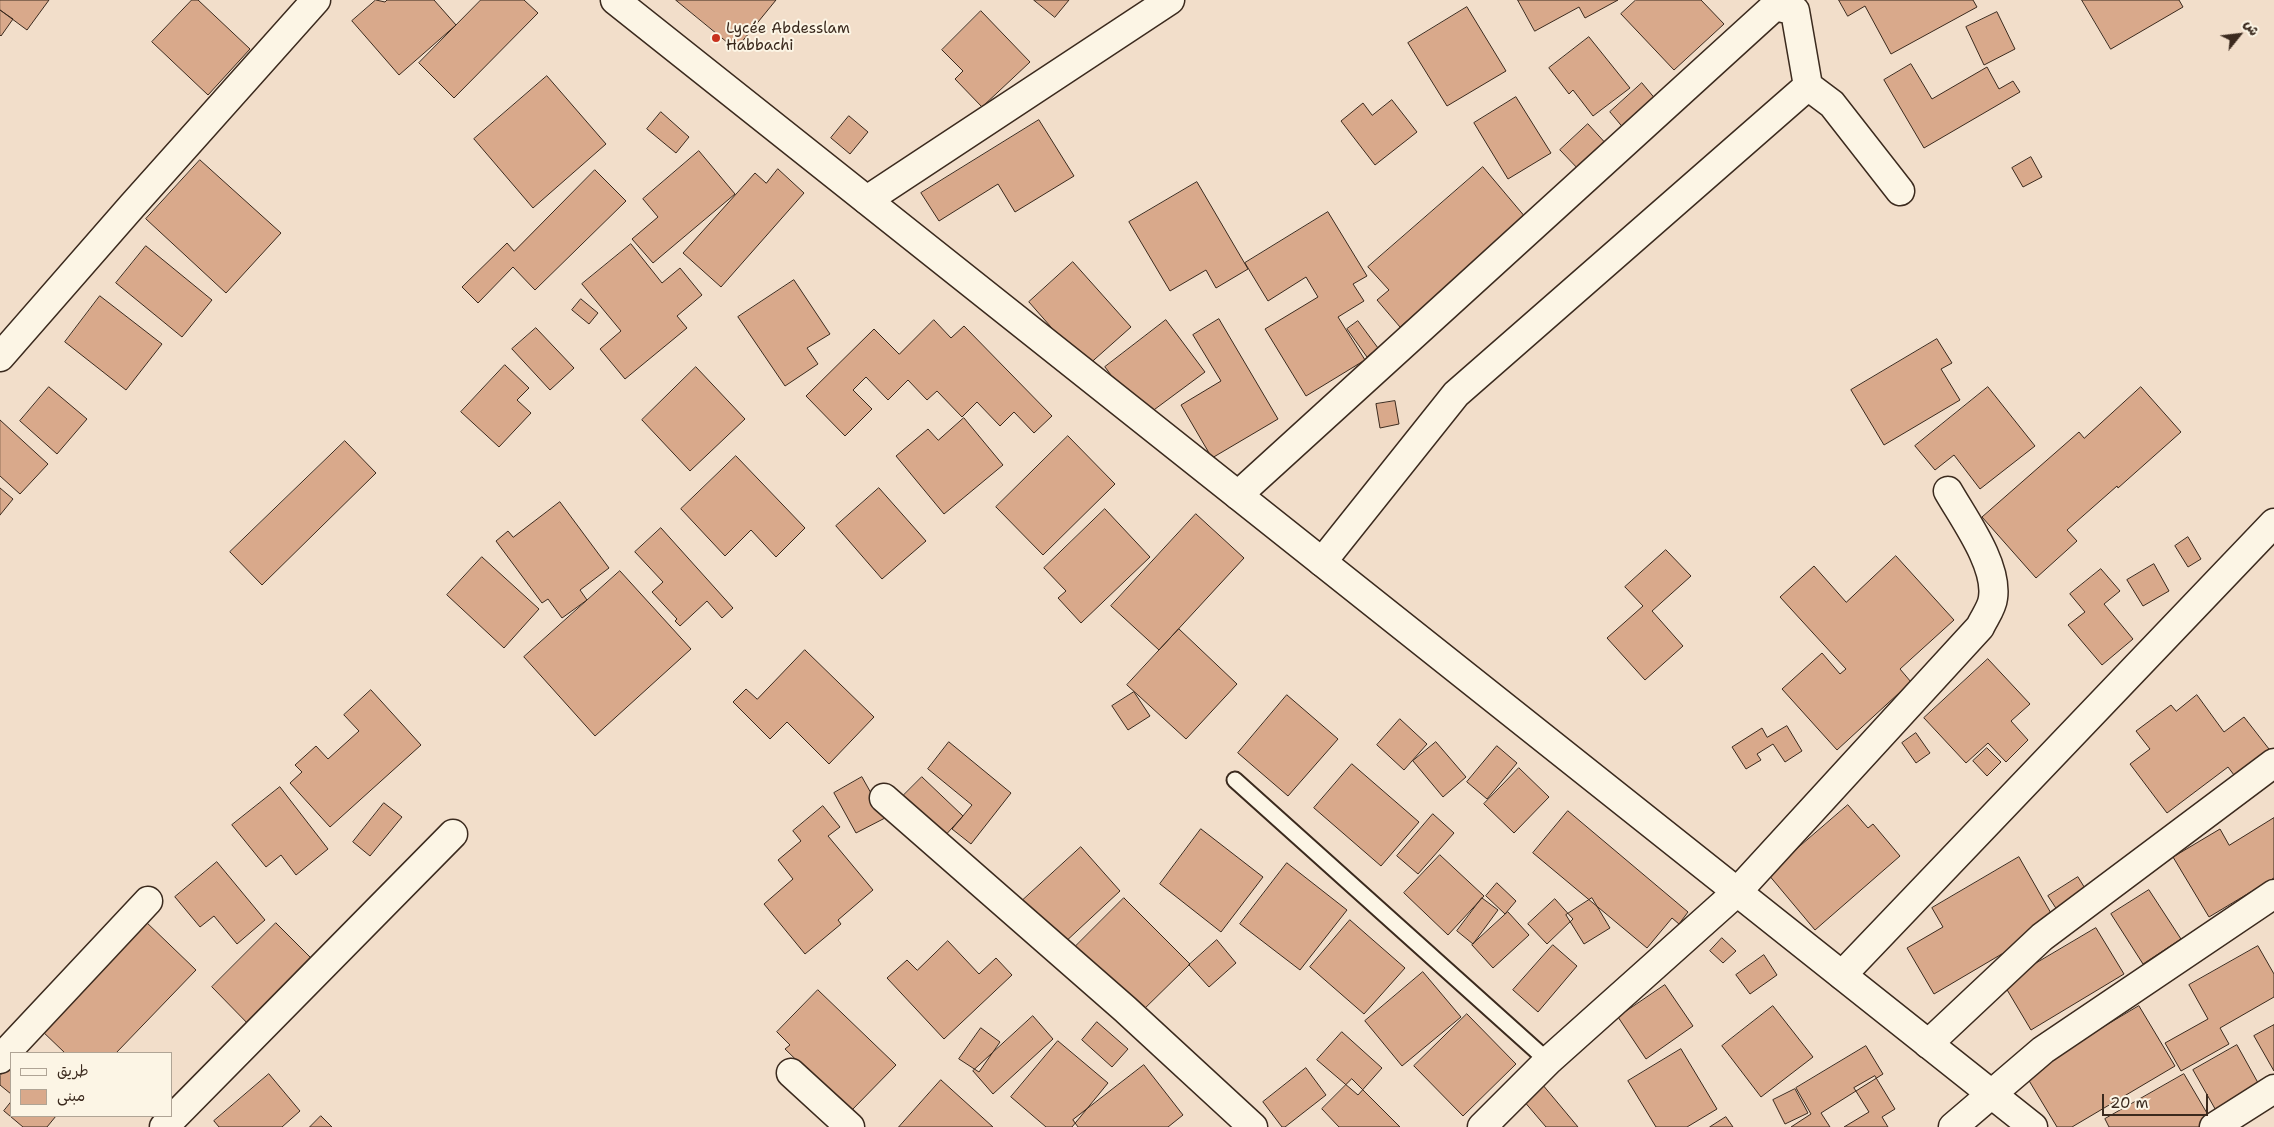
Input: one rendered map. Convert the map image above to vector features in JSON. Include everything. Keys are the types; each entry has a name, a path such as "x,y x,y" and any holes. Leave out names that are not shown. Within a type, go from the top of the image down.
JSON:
{"street":[{"path":"0,357 316,0"},
{"path":"615,0 2033,1127"},
{"path":"867,200 1170,0"},
{"path":"1238,495 1775,6 1796,11 1808,86 1832,104 1900,191"},
{"path":"1322,562 1456,394 1808,86"},
{"path":"1482,1127 1548,1061 1737,892 1980,627 1993,599 1992,577 1978,542 1948,491"},
{"path":"1842,975 2274,523"},
{"path":"1928,1044 2042,937 2274,763"},
{"path":"884,798 1118,1003 1253,1127"},
{"path":"164,1127 453,834"},
{"path":"1953,1127 2044,1050 2274,894"},
{"path":"0,1059 148,901"},
{"path":"791,1073 850,1127"},
{"path":"2214,1127 2274,1089"}],"lane":[{"path":"1235,780 1548,1061"}],"building":[{"path":"0,0 49,0 27,30 0,10"},
{"path":"192,0 198,0 250,49 208,95 152,42"},
{"path":"376,0 385,2 387,0 434,0 456,25 399,75 352,21"},
{"path":"481,0 524,0 538,13 454,98 419,63"},
{"path":"676,0 776,0 736,49"},
{"path":"1034,0 1069,0 1055,17"},
{"path":"1518,0 1618,0 1585,18 1579,7 1535,31"},
{"path":"1636,0 1701,0 1724,24 1674,70 1621,14"},
{"path":"1839,0 1973,0 1977,7 1891,54 1865,6 1848,16"},
{"path":"2082,0 2179,0 2183,7 2111,49"},
{"path":"1467,7 1506,71 1447,106 1408,43"},
{"path":"0,10 13,19 1,36 0,35"},
{"path":"981,11 1030,62 982,107 955,79 963,71 942,50"},
{"path":"1997,12 2015,49 1984,65 1966,27"},
{"path":"1589,37 1630,88 1593,116 1573,90 1569,94 1549,68"},
{"path":"1911,64 1932,99 1987,67 1999,89 2013,81 2020,92 1924,148 1884,80"},
{"path":"547,76 606,144 533,208 474,139"},
{"path":"1642,83 1657,101 1625,130 1610,112"},
{"path":"1516,97 1551,153 1508,179 1474,123"},
{"path":"1392,100 1417,132 1375,165 1341,121 1363,103 1372,115"},
{"path":"661,112 689,137 676,153 647,129"},
{"path":"849,116 868,132 850,154 831,138"},
{"path":"1039,120 1074,176 1015,212 998,184 939,221 921,193"},
{"path":"1588,124 1609,147 1581,172 1560,150"},
{"path":"699,151 735,194 653,263 632,239 658,217 643,199"},
{"path":"2031,157 2042,177 2023,187 2012,168"},
{"path":"200,160 281,233 226,293 146,219"},
{"path":"1483,167 1526,218 1400,327 1377,300 1389,290 1368,267"},
{"path":"778,169 804,193 721,287 683,253 755,173 766,183"},
{"path":"595,170 626,201 535,290 513,267 478,303 462,287 507,243 514,251"},
{"path":"1197,182 1248,269 1216,288 1206,270 1170,291 1129,222"},
{"path":"1328,212 1367,276 1353,284 1364,301 1338,317 1365,360 1306,396 1265,329 1318,297 1306,277 1268,301 1245,263"},
{"path":"631,244 662,283 680,268 702,295 677,316 687,328 625,379 600,349 621,331 582,284"},
{"path":"146,246 212,300 182,337 116,283"},
{"path":"1073,262 1131,327 1086,367 1029,302"},
{"path":"794,280 830,334 807,348 818,364 785,386 738,317"},
{"path":"100,296 162,344 126,390 65,342"},
{"path":"581,299 598,313 589,324 572,310"},
{"path":"1219,319 1278,419 1212,458 1181,405 1221,381 1193,335"},
{"path":"934,320 951,338 964,326 1052,416 1034,433 1014,412 1000,426 977,402 962,417 937,391 927,400 908,380 888,400 866,377 853,390 872,409 845,436 806,396 874,329 899,354"},
{"path":"1166,320 1205,372 1143,418 1105,367"},
{"path":"1358,321 1378,348 1367,357 1347,329"},
{"path":"536,328 574,368 550,390 512,349"},
{"path":"1937,339 1952,363 1941,369 1960,400 1884,445 1851,390"},
{"path":"505,365 529,388 517,400 531,413 499,447 461,412"},
{"path":"696,367 745,419 690,471 642,420"},
{"path":"49,387 87,419 57,454 20,421"},
{"path":"1988,387 2035,446 1980,489 1954,455 1935,470 1915,446"},
{"path":"2141,387 2181,432 2067,530 2077,541 2036,578 1982,517 2079,432 2084,438"},
{"path":"1395,401 1399,424 1380,428 1376,404"},
{"path":"964,418 1003,465 944,514 896,456 928,429 938,440"},
{"path":"0,420 48,464 20,494 0,476"},
{"path":"1068,436 1115,484 1043,555 996,507"},
{"path":"345,441 376,473 262,585 230,552"},
{"path":"736,456 805,528 776,557 751,530 725,556 681,509"},
{"path":"0,488 13,499 0,515"},
{"path":"879,488 926,541 882,579 836,526"},
{"path":"560,502 609,568 580,590 587,600 562,618 548,599 542,603 496,541 508,531 513,537"},
{"path":"1105,509 1150,557 1081,623 1058,598 1066,591 1044,568"},
{"path":"1196,514 1244,558 1159,650 1111,606"},
{"path":"661,528 733,608 722,618 707,601 680,626 675,621 677,619 652,592 663,582 635,552"},
{"path":"2188,537 2201,559 2188,567 2175,546"},
{"path":"1666,550 1691,576 1652,611 1683,646 1645,680 1607,638 1643,606 1625,587"},
{"path":"1896,556 1954,620 1900,669 1911,682 1837,750 1782,689 1822,653 1840,674 1846,669 1780,597 1814,566 1846,602"},
{"path":"482,557 539,609 504,648 447,595"},
{"path":"2154,564 2169,591 2143,606 2127,580"},
{"path":"2101,569 2120,591 2104,604 2133,639 2102,665 2068,625 2085,612 2070,594"},
{"path":"620,571 691,649 595,736 524,657"},
{"path":"1179,629 1237,684 1186,739 1127,685"},
{"path":"805,650 874,717 829,764 787,722 770,739 733,702 746,689 757,699"},
{"path":"1988,659 2030,704 2011,721 2028,740 2006,762 1988,743 1966,763 1924,718"},
{"path":"371,690 421,745 330,827 290,783 302,772 295,765 316,746 328,759 359,731 344,715"},
{"path":"1134,692 1150,716 1128,730 1112,706"},
{"path":"1287,695 1338,739 1288,796 1238,753"},
{"path":"2197,695 2224,732 2244,717 2269,749 2234,775 2228,767 2167,813 2130,764 2150,749 2136,731 2171,705 2176,711"},
{"path":"1400,719 1427,744 1404,770 1377,745"},
{"path":"1787,726 1802,751 1785,762 1773,744 1757,754 1761,760 1746,769 1732,747 1762,728 1767,737"},
{"path":"1916,733 1930,753 1916,763 1902,743"},
{"path":"949,742 1011,793 971,844 952,829 972,805 928,769"},
{"path":"1436,742 1466,777 1443,797 1413,761"},
{"path":"1497,746 1517,763 1487,799 1467,782"},
{"path":"1987,748 2001,762 1987,776 1973,761"},
{"path":"1352,764 1419,822 1381,866 1314,808"},
{"path":"1519,768 1549,797 1514,833 1484,804"},
{"path":"862,777 885,818 856,833 834,793"},
{"path":"922,777 963,816 942,839 900,799"},
{"path":"280,787 328,849 296,875 281,855 266,867 232,825"},
{"path":"384,803 402,817 370,856 353,842"},
{"path":"1848,805 1868,828 1873,824 1900,856 1815,930 1768,874"},
{"path":"823,806 840,827 828,836 873,890 838,920 841,924 805,954 764,904 793,879 778,860 801,841 793,831"},
{"path":"1568,811 1688,912 1679,924 1672,918 1647,948 1533,853"},
{"path":"1433,814 1454,833 1418,874 1397,856"},
{"path":"2274,818 2274,878 2209,917 2173,857 2220,829 2229,845"},
{"path":"1201,829 1263,877 1221,932 1160,884"},
{"path":"1081,847 1120,891 1063,944 1023,900"},
{"path":"1440,855 1484,896 1448,935 1404,893"},
{"path":"2019,857 2056,922 1934,994 1907,948 1943,927 1932,908"},
{"path":"217,862 265,920 237,944 214,916 200,927 175,897"},
{"path":"1287,863 1347,910 1300,970 1240,924"},
{"path":"2078,877 2091,898 2061,916 2048,896"},
{"path":"1497,883 1516,901 1505,914 1486,896"},
{"path":"2149,890 2181,939 2143,964 2111,914"},
{"path":"1124,898 1190,964 1138,1015 1073,949"},
{"path":"1482,898 1498,910 1473,944 1457,931"},
{"path":"1592,898 1610,928 1584,944 1566,915"},
{"path":"1555,899 1573,919 1547,944 1528,924"},
{"path":"1508,912 1529,935 1493,968 1472,945"},
{"path":"144,920 196,970 117,1052 64,1052 40,1029"},
{"path":"1350,920 1405,968 1364,1014 1310,967"},
{"path":"276,923 320,967 255,1031 212,987"},
{"path":"2096,928 2124,974 2031,1030 2003,983"},
{"path":"1722,938 1736,951 1723,963 1710,951"},
{"path":"1217,940 1236,963 1209,987 1189,965"},
{"path":"948,941 979,974 996,958 1012,975 944,1039 887,978 907,960 917,970"},
{"path":"1553,945 1577,966 1538,1012 1513,990"},
{"path":"2258,946 2274,974 2274,997 2220,1028 2229,1044 2181,1071 2165,1043 2208,1019 2189,985"},
{"path":"1764,955 1777,975 1750,994 1736,975"},
{"path":"1423,972 1461,1017 1402,1066 1365,1021"},
{"path":"1665,985 1693,1026 1646,1059 1618,1017"},
{"path":"818,990 896,1065 850,1112 785,1049 790,1045 777,1032"},
{"path":"1773,1006 1813,1057 1761,1097 1722,1046"},
{"path":"2139,1006 2175,1066 2072,1127 2057,1127 2025,1074"},
{"path":"1467,1014 1516,1064 1463,1116 1414,1066"},
{"path":"1033,1016 1053,1039 993,1094 973,1071"},
{"path":"1097,1022 1128,1049 1112,1067 1082,1040"},
{"path":"2274,1025 2274,1071 2254,1036"},
{"path":"981,1028 1000,1042 979,1072 959,1059"},
{"path":"1342,1032 1382,1068 1358,1095 1317,1060"},
{"path":"1058,1041 1108,1083 1072,1127 1046,1127 1011,1097"},
{"path":"2237,1045 2262,1090 2218,1114 2193,1070"},
{"path":"1866,1046 1883,1074 1821,1113 1830,1127 1791,1127 1811,1114 1796,1088"},
{"path":"1681,1049 1717,1109 1687,1127 1656,1127 1628,1081"},
{"path":"10,1063 10,1093 0,1085 0,1076"},
{"path":"1144,1065 1183,1115 1168,1127 1078,1127 1073,1120"},
{"path":"1306,1068 1326,1095 1285,1127 1282,1127 1263,1102"},
{"path":"269,1074 300,1111 282,1127 219,1127 214,1121"},
{"path":"2184,1074 2211,1120 2199,1127 2109,1127 2105,1119"},
{"path":"1875,1076 1895,1109 1882,1117 1888,1127 1844,1127 1869,1112 1854,1088"},
{"path":"1352,1079 1400,1127 1339,1127 1322,1109"},
{"path":"941,1080 993,1127 899,1127"},
{"path":"1542,1084 1578,1127 1546,1127 1523,1100"},
{"path":"1795,1089 1808,1113 1785,1124 1773,1100"},
{"path":"10,1103 10,1116 4,1111"},
{"path":"321,1116 332,1127 310,1127"},
{"path":"11,1117 55,1117 47,1127 23,1127"},
{"path":"1726,1117 1733,1127 1710,1127"}],"place":[{"name":"Lycée Abdesslam Habbachi","path":"716,38"}]}
